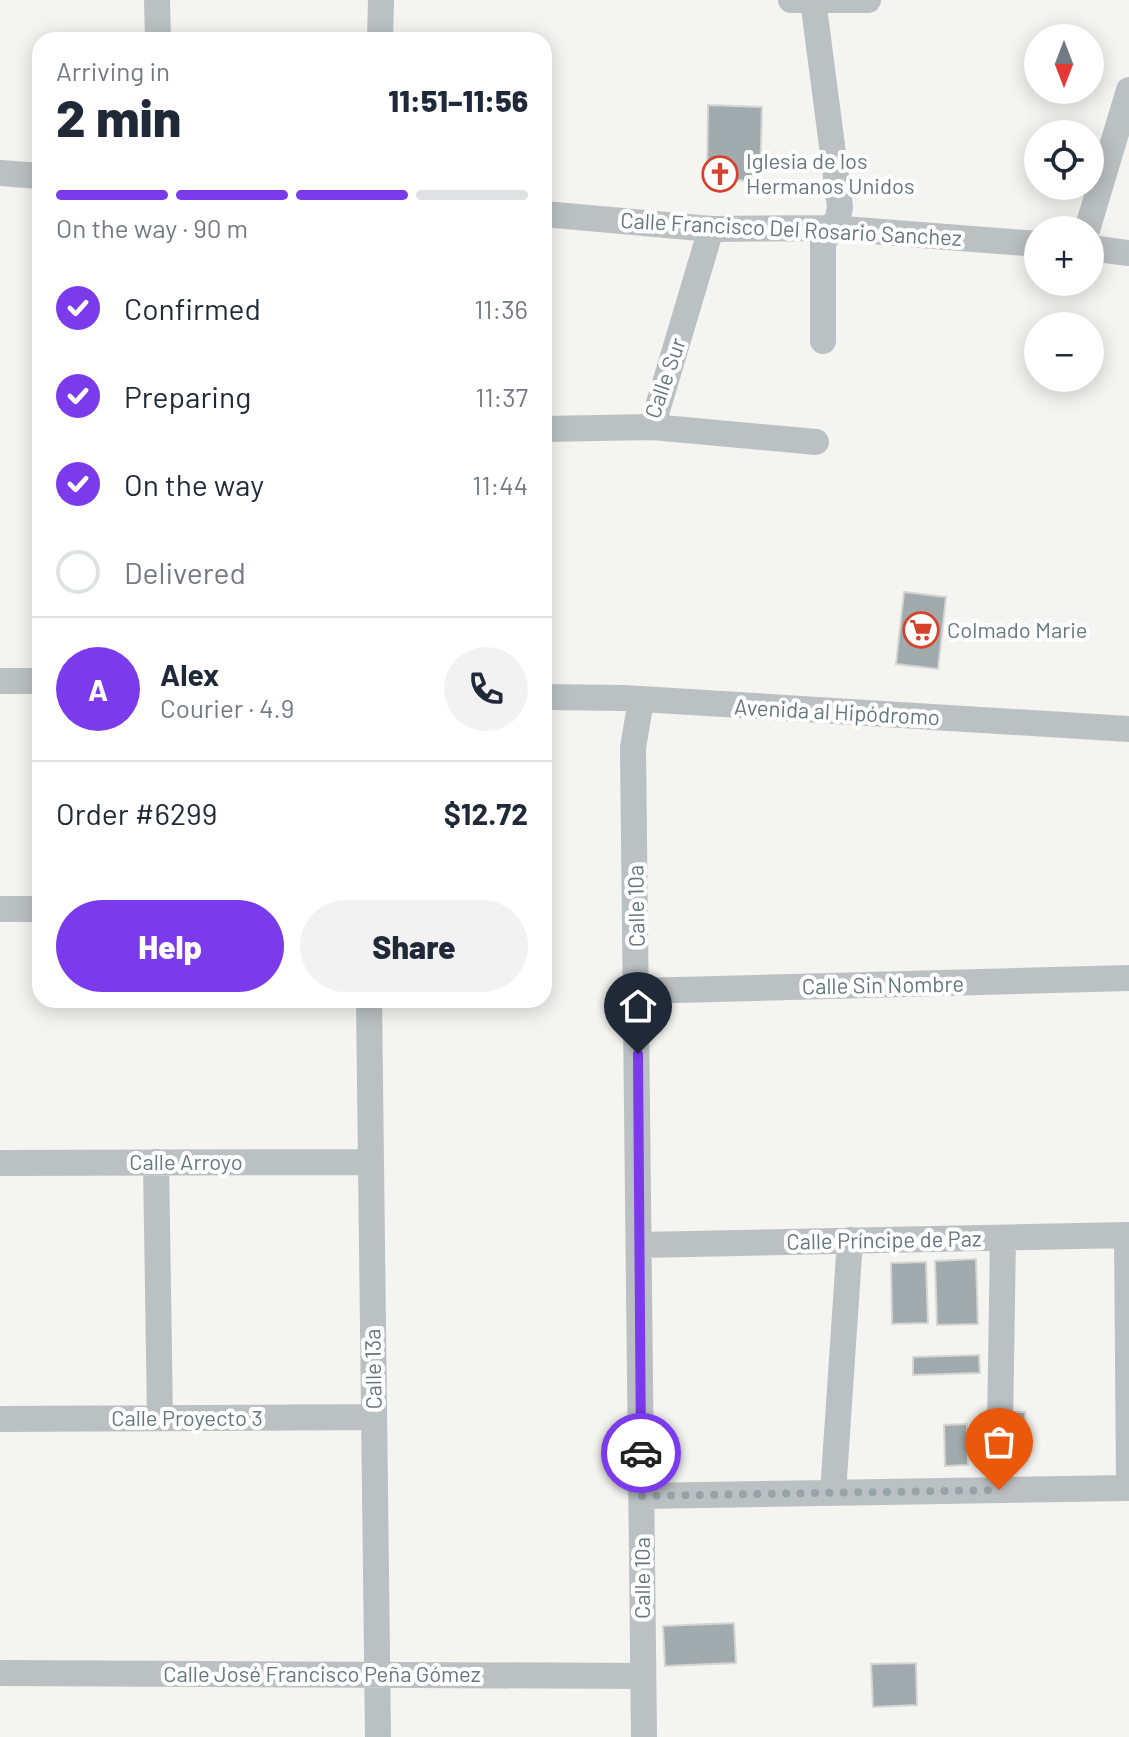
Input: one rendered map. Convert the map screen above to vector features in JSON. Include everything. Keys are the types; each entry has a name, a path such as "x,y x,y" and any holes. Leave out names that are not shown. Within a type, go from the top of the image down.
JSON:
{"street":[{"path":"157,0 158,32"},
{"path":"380,32 381,0"},
{"path":"791,0 868,0"},
{"path":"813,0 840,207 838,218 824,238 822,248 823,341"},
{"path":"1091,216 1129,90"},
{"path":"0,173 32,175"},
{"name":"Calle Francisco Del Rosario Sanchez","path":"552,215 711,229 831,228 1024,243"},
{"name":"Calle Sur","path":"552,429 652,427 711,229"},
{"path":"1104,250 1129,253"},
{"path":"652,427 816,442"},
{"path":"0,681 32,681"},
{"name":"Avenida al Hipódromo","path":"552,697 1129,729"},
{"name":"Calle 10a","path":"641,700 633,748 644,1737"},
{"path":"0,909 32,909"},
{"name":"Calle Sin Nombre","path":"638,991 1129,978"},
{"name":"Calle 13a","path":"369,1008 378,1737"},
{"path":"156,1162 160,1418"},
{"name":"Calle Arroyo","path":"0,1163 371,1162"},
{"path":"642,1496 1129,1487 1128,1235"},
{"name":"Calle Príncipe de Paz","path":"640,1245 1128,1235"},
{"path":"999,1490 1003,1238"},
{"path":"833,1493 850,1240"},
{"name":"Calle Proyecto 3","path":"0,1419 374,1417"},
{"name":"Calle José Francisco Peña Gómez","path":"0,1673 643,1676"}],"building":[{"path":"708,105 762,107 760,181 707,179"},
{"name":"Colmado Marie","path":"904,592 946,597 938,669 896,664"},
{"path":"976,1259 978,1324 937,1325 935,1261"},
{"path":"926,1262 928,1323 892,1324 891,1263"},
{"path":"979,1355 980,1373 913,1375 913,1357"},
{"path":"1006,1412 1025,1412 1027,1460 1008,1461"},
{"path":"967,1424 968,1465 945,1466 944,1425"},
{"path":"734,1623 736,1663 665,1666 663,1626"},
{"path":"916,1663 917,1705 873,1707 871,1664"}],"way so far":[{"path":"641,1453 642,1496 999,1490"}],"place":[{"name":"Iglesia de los Hermanos Unidos","path":"720,174"},
{"name":"Colmado Marie","path":"921,630"}],"route":[{"path":"638,1054 641,1453"}]}
